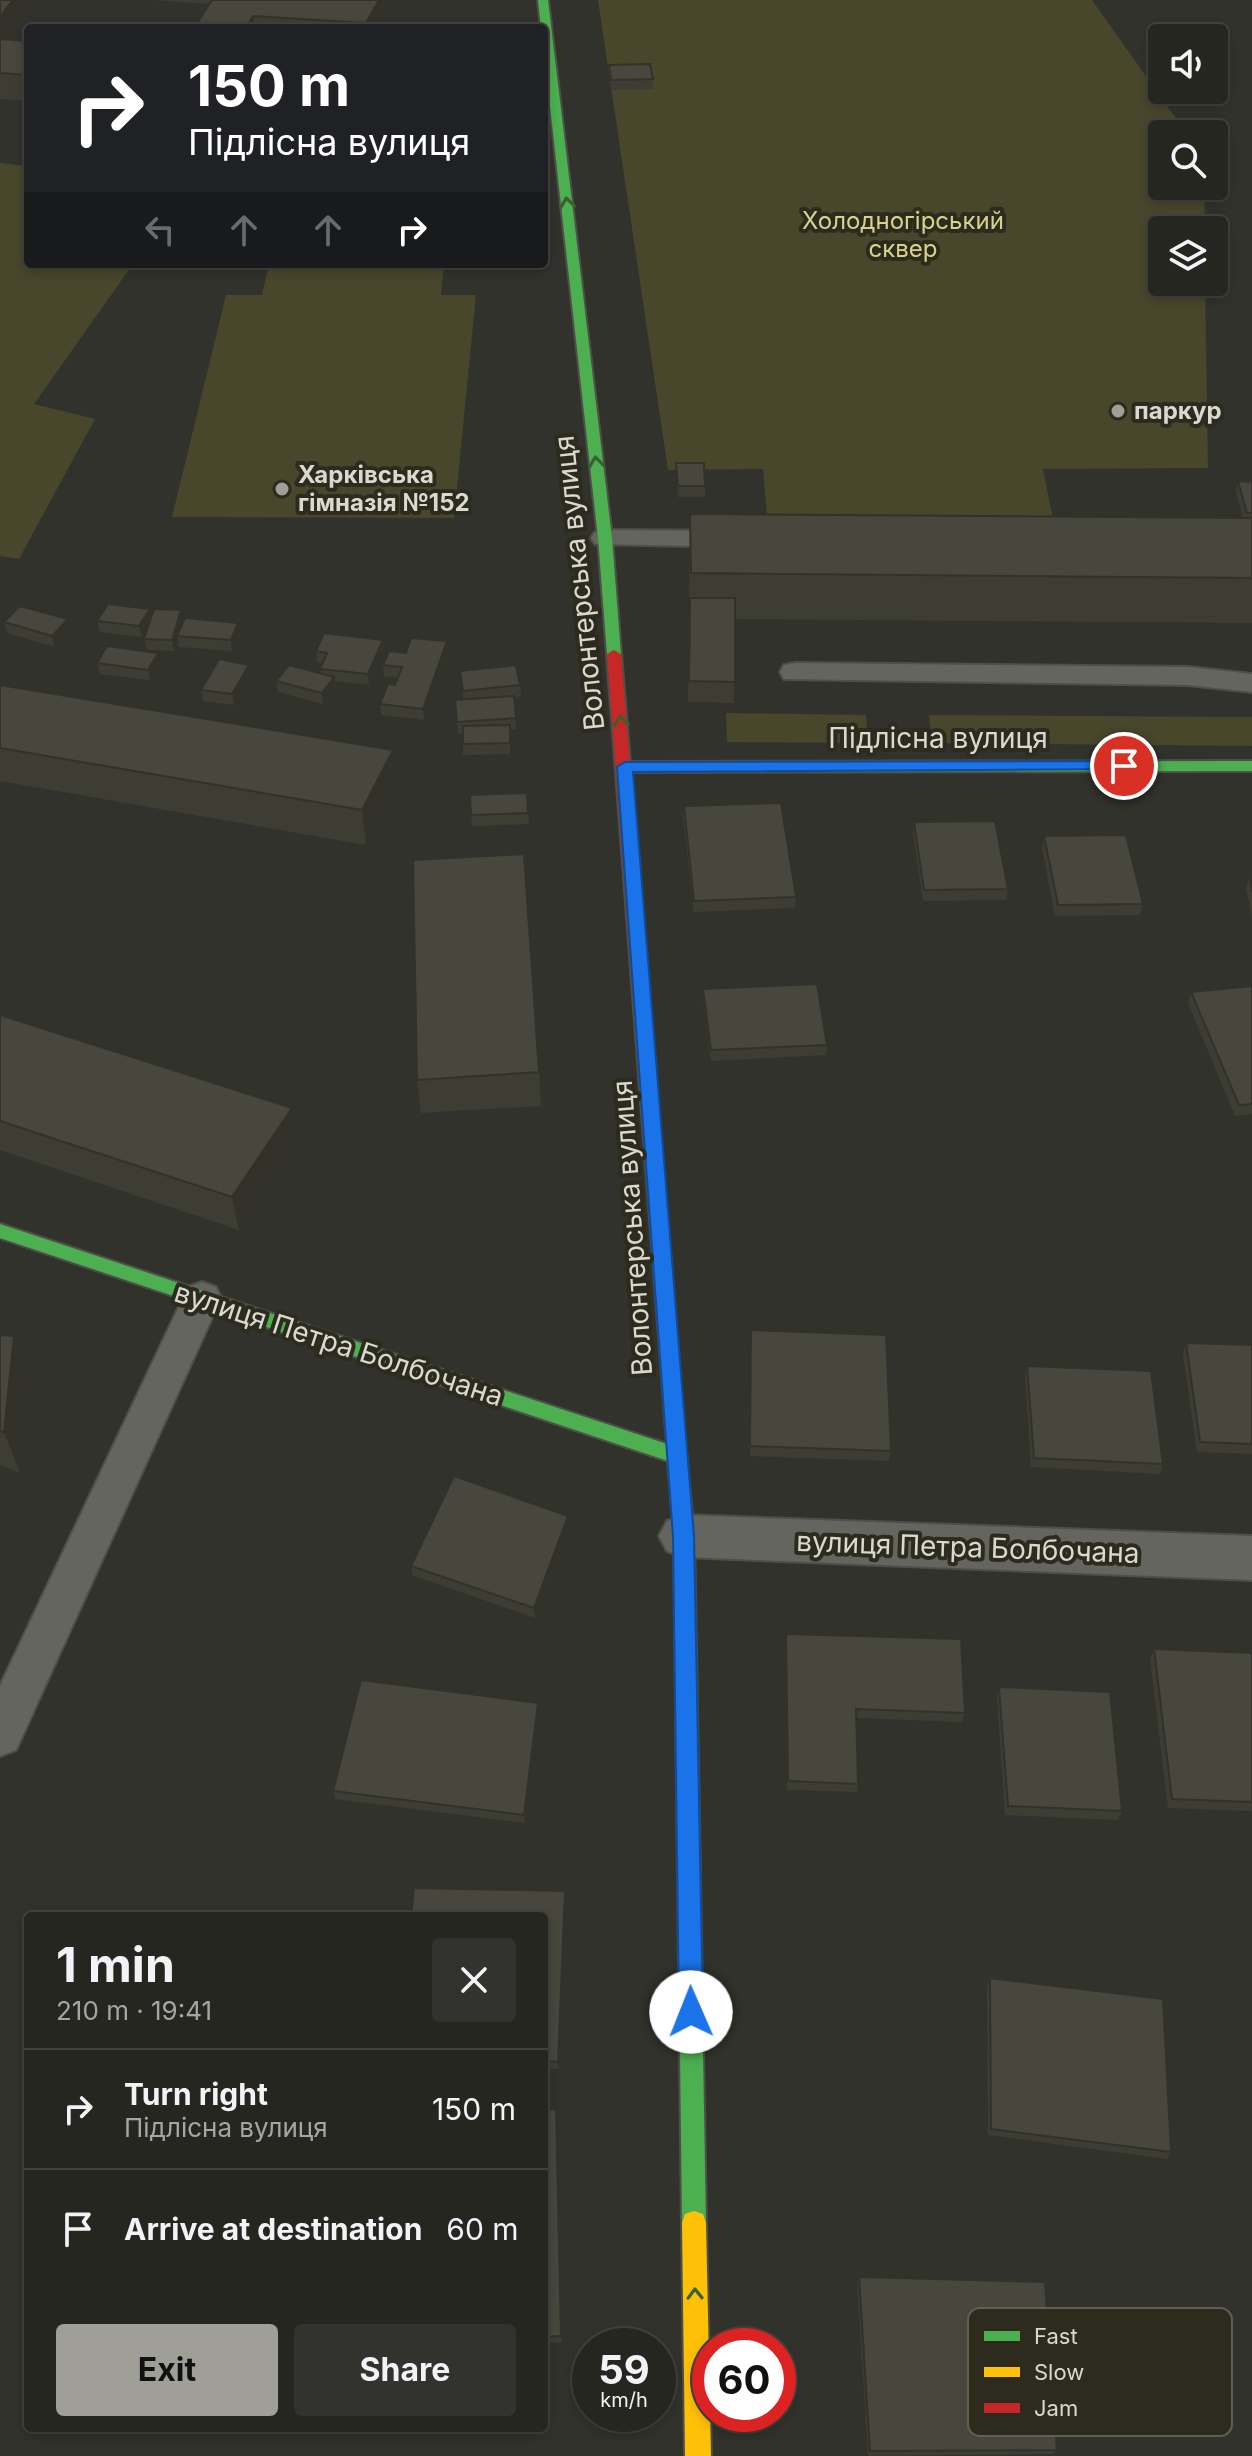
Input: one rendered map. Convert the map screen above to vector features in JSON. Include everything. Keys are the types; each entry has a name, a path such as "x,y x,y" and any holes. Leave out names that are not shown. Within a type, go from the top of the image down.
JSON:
{"main road":[{"name":"Волонтерська вулиця","path":"543,0 546,24"},
{"name":"Волонтерська вулиця","path":"548,43 605,538 684,1536 698,2456"},
{"name":"Підлісна вулиця","path":"625,767 1252,766"},
{"name":"вулиця Петра Болбочана","path":"0,1231 678,1456"}],"street":[{"name":"вулиця Петра Болбочана","path":"684,1536 1252,1558"}],"lane":[{"path":"605,538 771,539"},
{"path":"795,672 1188,676 1252,683"},
{"path":"0,1735 202,1298"}],"green space":[{"name":"Холодногірський сквер","path":"598,0 1092,0 1148,79 1148,104 1166,104 1177,120 1148,120 1148,200 1204,200 1205,216 1148,216 1148,296 1205,296 1208,468 1043,469 1054,525 768,526 763,469 668,470"},
{"path":"0,163 24,166 24,268 130,268 34,404 95,419 19,559 0,556"},
{"path":"268,268 444,268 441,295 476,295 454,518 172,517 226,295 262,295"},
{"path":"726,713 866,715 868,743 727,742"},
{"path":"929,715 1252,717 1252,746 932,743"}],"building":[{"path":"0,0 13,0 0,17"},
{"path":"212,0 379,0 366,23 253,16 248,24 197,24"},
{"path":"0,39 24,41 24,75 0,73"},
{"path":"650,64 653,79 611,80 609,65"},
{"path":"676,463 704,463 705,486 678,486"},
{"path":"1238,481 1252,482 1252,513 1247,513"},
{"path":"690,514 1252,518 1252,578 691,573"},
{"path":"690,598 735,598 735,682 689,681"},
{"path":"108,604 150,609 139,626 97,621"},
{"path":"20,606 68,619 52,636 4,622"},
{"path":"154,609 181,610 172,640 144,639"},
{"path":"185,618 238,623 231,640 177,636"},
{"path":"324,633 383,640 368,674 320,669 327,653 316,651"},
{"path":"411,638 447,641 423,709 380,704 388,684 395,685 402,667 383,665 389,651 406,653"},
{"path":"107,646 158,653 148,670 97,663"},
{"path":"219,659 249,665 232,694 201,690"},
{"path":"289,665 334,677 322,693 276,681"},
{"path":"516,665 520,685 463,691 460,671"},
{"path":"0,685 393,750 362,810 0,748"},
{"path":"514,696 516,718 457,722 455,700"},
{"path":"510,725 510,743 463,744 463,726"},
{"path":"527,793 528,813 471,815 470,795"},
{"path":"781,803 796,897 694,901 684,806"},
{"path":"995,821 1008,889 924,890 914,822"},
{"path":"1126,835 1143,904 1058,905 1044,836"},
{"path":"524,854 539,1072 417,1080 413,860"},
{"path":"817,984 827,1045 711,1050 703,989"},
{"path":"1252,986 1252,1104 1239,1105 1191,992"},
{"path":"0,1015 292,1108 232,1197 0,1121"},
{"path":"751,1330 886,1335 891,1451 750,1446"},
{"path":"0,1335 14,1336 4,1432 0,1431"},
{"path":"1186,1343 1252,1345 1252,1444 1200,1442"},
{"path":"1027,1366 1151,1371 1163,1464 1034,1458"},
{"path":"454,1476 568,1516 534,1608 411,1566"},
{"path":"786,1634 961,1639 965,1713 856,1709 858,1784 788,1781"},
{"path":"1154,1649 1252,1653 1252,1802 1172,1799"},
{"path":"361,1680 538,1703 524,1815 333,1791"},
{"path":"999,1687 1110,1692 1122,1811 1008,1806"},
{"path":"414,1888 565,1891 558,2062 548,2061 548,1912 411,1912"},
{"path":"990,1978 1163,1999 1171,2152 991,2129"},
{"path":"556,2109 561,2336 548,2337 548,2110"},
{"path":"859,2277 1045,2282 1047,2308 968,2308 968,2436 1056,2436 1057,2450 870,2451"}],"traffic: fast":[{"path":"543,0 546,24"},
{"path":"548,43 605,538 614,654"},
{"path":"625,767 1252,766"},
{"path":"0,1231 678,1456"},
{"path":"670,1363 684,1536 694,2223"}],"traffic: slow":[{"path":"642,1009 670,1363"},
{"path":"694,2223 698,2456"}],"traffic: jam":[{"path":"614,654 642,1009"}],"place":[{"name":"паркур","path":"1118,411"},
{"name":"Харківська гімназія №152","path":"282,489"}],"route":[{"path":"691,2012 684,1536 625,767 1124,766"}]}
